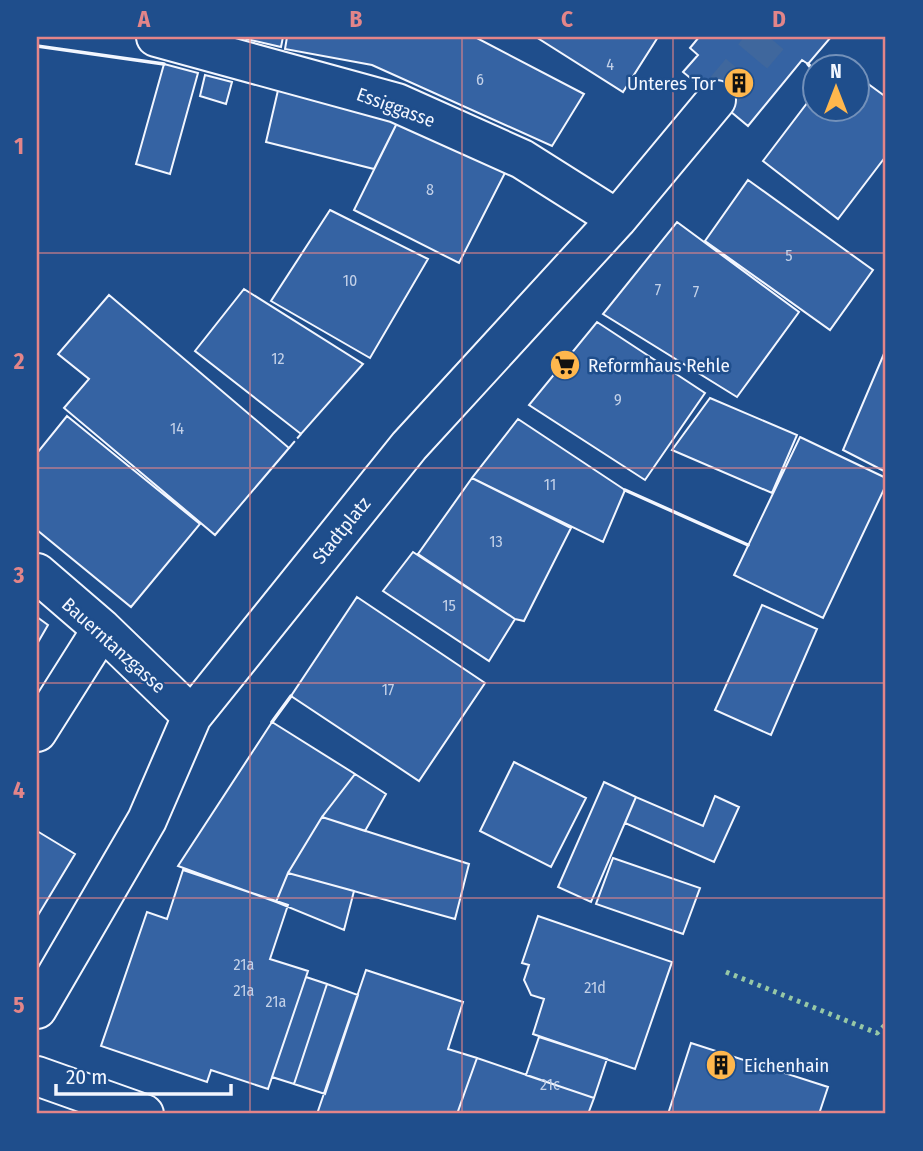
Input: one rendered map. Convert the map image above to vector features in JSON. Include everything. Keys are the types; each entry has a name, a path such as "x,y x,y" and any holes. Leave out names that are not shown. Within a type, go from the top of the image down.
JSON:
{"street":[{"name":"Essiggasse","path":"156,37 397,103 522,159 617,219"},
{"name":"Stadtplatz","path":"37,1009 147,820 192,716 409,446 617,219 716,100"},
{"name":"Bauerntanzgasse","path":"37,573 102,629 192,716"},
{"path":"37,732 102,629"},
{"path":"37,1076 144,1114"}],"building":[{"path":"238,37 283,37 281,47"},
{"path":"287,37 475,37 584,94 552,146 372,65 285,49"},
{"path":"536,37 658,37 623,92"},
{"name":"Unteres Tor","path":"699,37 831,37 818,52 800,52 800,62 748,126 683,72 698,55 690,48"},
{"path":"164,64 198,73 170,174 136,164"},
{"path":"205,75 232,82 226,104 200,96"},
{"path":"870,85 886,97 886,156 838,219 763,161 800,112 800,122 870,122"},
{"path":"279,86 401,115 374,169 266,142"},
{"path":"401,115 508,167 459,263 354,210"},
{"path":"748,180 873,270 830,330 705,241"},
{"path":"330,210 428,259 370,358 271,301"},
{"path":"677,222 799,312 737,397 603,314"},
{"path":"244,289 363,364 301,434 195,351"},
{"path":"109,295 289,448 215,535 64,408 89,379 58,354"},
{"path":"597,322 705,393 645,480 529,405"},
{"path":"886,349 886,472 843,450"},
{"path":"710,398 797,435 772,493 672,450"},
{"path":"67,416 200,524 131,607 37,530 37,453"},
{"path":"518,419 625,490 603,542 472,478"},
{"path":"800,437 886,478 886,485 823,618 734,575"},
{"path":"472,478 571,528 524,621 515,619 418,554"},
{"path":"413,552 515,619 489,661 383,591"},
{"path":"357,597 485,683 419,781 291,696"},
{"path":"762,605 817,629 771,735 715,710"},
{"path":"37,617 48,625 37,644"},
{"path":"272,722 355,774 322,817 288,873 276,902 178,866"},
{"path":"514,762 586,798 551,867 480,831"},
{"path":"355,774 386,794 365,831 322,817"},
{"path":"604,782 636,797 591,902 558,887"},
{"path":"715,796 739,807 714,862 625,823 636,797 703,826"},
{"path":"322,817 469,864 455,919 288,873"},
{"path":"37,831 75,854 37,917"},
{"path":"613,858 700,888 683,934 596,904"},
{"path":"183,870 288,905 270,959 308,971 268,1089 211,1070 207,1082 101,1046 147,912 167,919"},
{"path":"288,873 354,891 344,930 276,902"},
{"path":"538,916 672,962 635,1069 533,1034 544,999 531,995 524,980 529,965 522,963"},
{"path":"366,970 463,1002 448,1049 477,1058 457,1114 317,1114"},
{"path":"306,977 327,984 294,1084 272,1077"},
{"path":"327,984 358,995 325,1094 294,1084"},
{"path":"539,1037 607,1059 594,1098 526,1075"},
{"name":"Eichenhain","path":"691,1043 828,1087 819,1114 668,1114"},
{"path":"477,1058 594,1098 588,1114 457,1114"}],"tunnel":[{"path":"716,100 769,37"}],"hedge":[{"path":"726,972 877,1033 886,1024"}],"fence":[{"path":"289,448 301,434"}],"wall":[{"path":"37,46 164,64"},
{"path":"625,490 748,545"},
{"path":"272,722 291,696"}],"place":[{"name":"Unteres Tor","path":"739,83"},
{"name":"Reformhaus Rehle","path":"565,365"},
{"name":"Eichenhain","path":"721,1065"}]}
